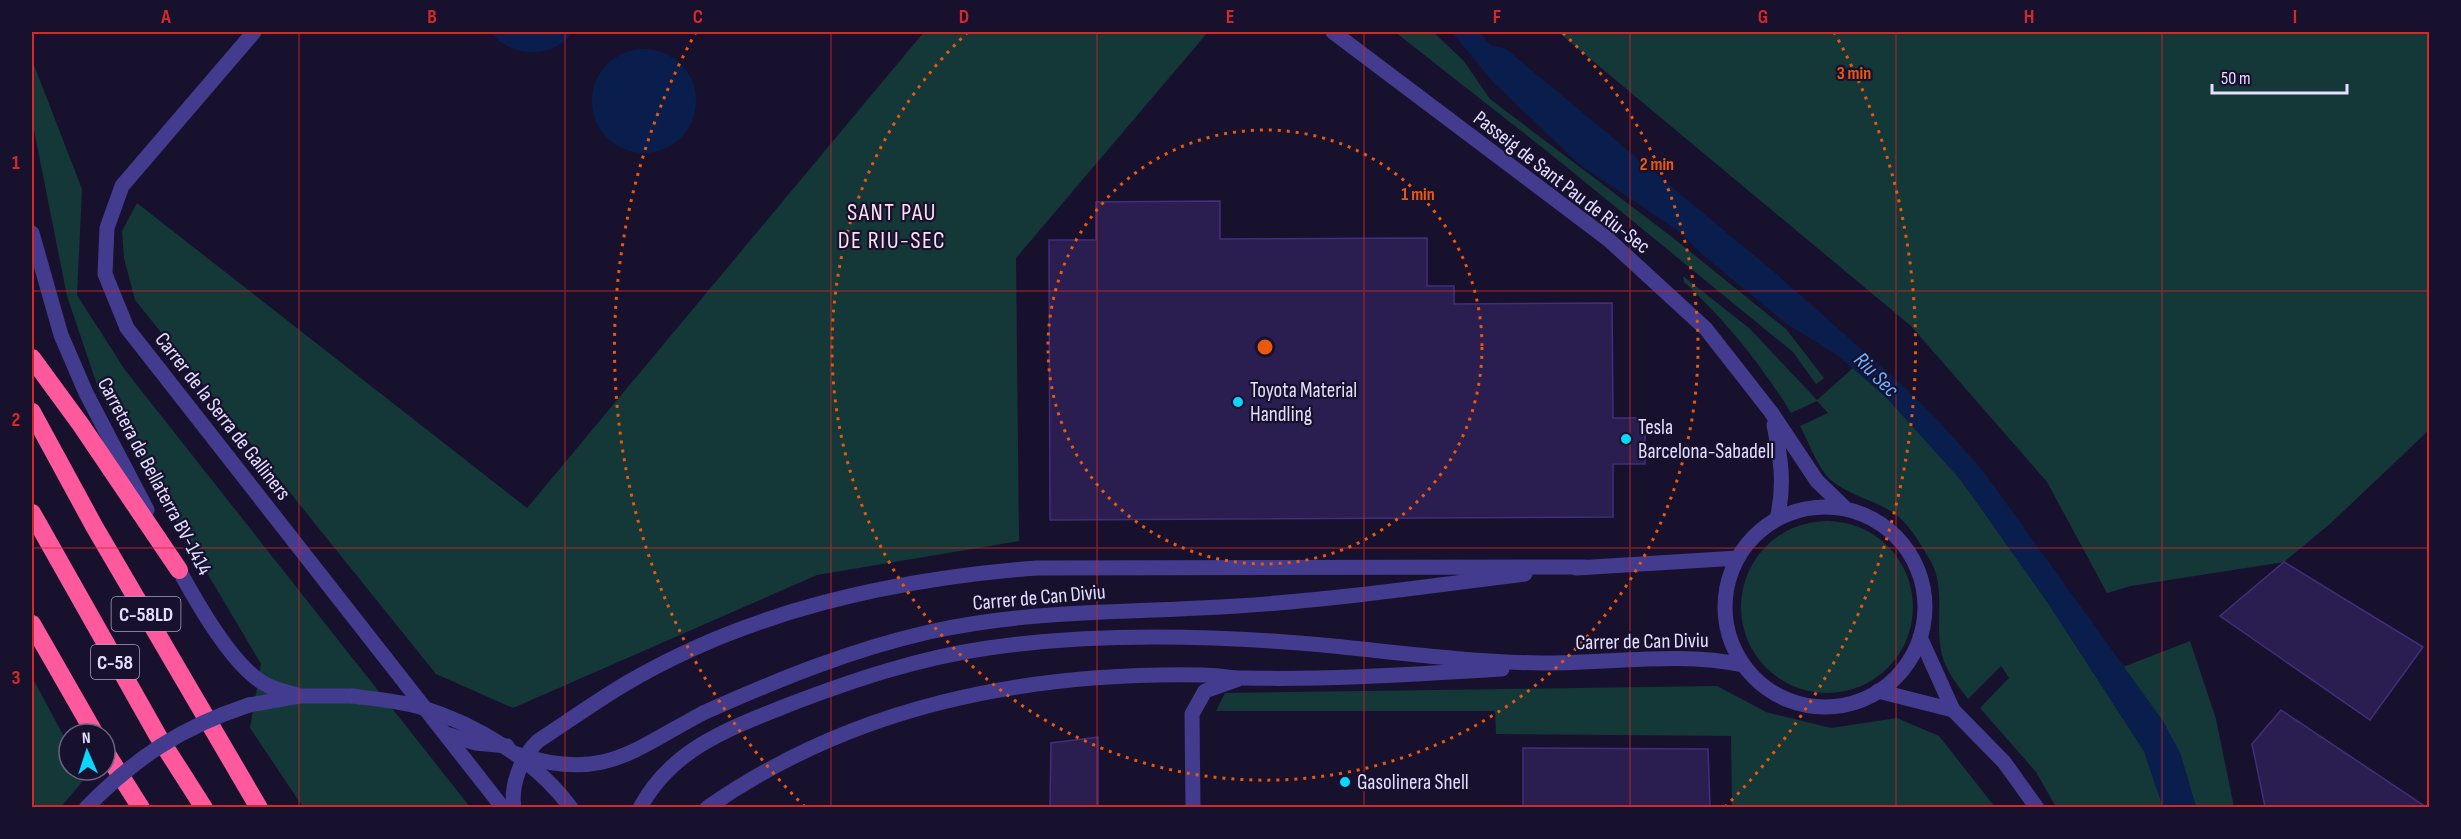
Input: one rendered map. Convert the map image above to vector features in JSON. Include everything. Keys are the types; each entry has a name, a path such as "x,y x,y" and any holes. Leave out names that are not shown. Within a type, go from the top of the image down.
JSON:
{"highway":[{"path":"32,358 81,425 179,570"},
{"name":"C-58LD","path":"32,412 94,526 259,807"},
{"name":"C-58","path":"32,513 158,736 204,807"},
{"name":"C-58","path":"32,624 88,722"},
{"path":"117,770 141,807"}],"street":[{"name":"Carrer de la Serra de Galliners","path":"254,32 122,186 107,228 105,274 127,328 503,807"},
{"name":"Passeig de Sant Pau de Riu-Sec","path":"1333,32 1609,240 1706,329 1771,412 1817,481 1846,509"},
{"name":"Carretera de Bellaterra BV-1414","path":"32,233 61,335 86,393 179,570 214,627 242,666 264,684 300,696"},
{"name":"Passeig de Sant Pau de Riu-Sec","path":"1771,412 1782,458 1783,494 1777,519"},
{"path":"1811,508 1846,509 1871,518 1886,528 1899,539 1914,561 1925,603 1920,637 1904,668 1878,691 1849,704 1807,705 1786,699 1767,688 1743,664 1733,647 1725,617 1727,586 1738,558 1758,532 1777,519 1811,508"},
{"name":"Carrer de Can Diviu","path":"514,807 518,774 526,752 538,741 626,684 720,638 792,612 905,583 1037,568 1584,567 1738,558"},
{"name":"Carrer de Can Diviu","path":"511,752 562,766 603,763 631,753 703,713 825,662 930,632 987,621 1042,615 1238,606 1416,588 1584,567"},
{"name":"Carrer de Can Diviu","path":"640,807 663,773 715,737 843,684 913,664 986,648 1064,640 1134,637 1231,639 1322,645 1402,655 1542,663 1703,660 1743,664"},
{"path":"1920,637 1953,710 2004,762 2037,807"},
{"name":"Carrer de Can Diviu","path":"707,807 752,779 820,743 871,722 961,696 1073,679 1204,675 1242,678 1397,675 1502,669 1542,663"},
{"path":"1193,807 1192,714 1205,691 1242,678"},
{"path":"1878,691 1953,710"},
{"path":"86,807 143,755 176,735 249,705 300,696 352,696 394,701 421,708 479,732 511,752 554,788 571,807"},
{"name":"Carrer de Can Diviu","path":"446,734 494,746 519,746 538,741"}],"green space":[{"path":"924,32 1208,32 1016,258 1019,541 817,575 513,708 436,674 135,300 124,258 122,231 137,203 527,508"},
{"path":"1395,32 1433,32 1463,60 1490,99 1672,237 1786,329 1824,378 1816,384 1793,352 1558,160"},
{"path":"1558,32 2429,32 2429,430 2330,524 2284,562 2131,586 2107,593 2047,482 1911,326"},
{"path":"32,60 82,189 77,295 125,370 470,807 303,807 250,728 261,664 99,391 67,296 32,120"},
{"path":"1683,276 1749,328 1817,400 1853,368 1887,398 1961,480 2048,603 2144,751 2163,807 2056,807 2036,772 1980,708 2009,678 2001,666 1968,699 1946,667 1940,643 1938,583 1930,560 1913,533 1893,513 1840,487 1827,476 1800,426 1828,413 1817,401 1791,413 1768,377 1742,344 1684,282"},
{"path":"1827,521 1860,528 1888,546 1906,574 1913,607 1906,640 1888,668 1860,686 1827,693 1794,686 1766,668 1748,640 1741,607 1748,574 1766,546 1794,528"},
{"path":"2190,641 2216,719 2234,807 2196,807 2180,753 2123,667"},
{"path":"32,677 57,724 57,782 82,782 61,807 36,807 32,797"},
{"path":"1717,686 1766,712 1831,728 1897,718 1939,736 1995,807 1732,807 1731,736 1496,734 1495,711 1216,711 1225,693"}],"water":[{"path":"490,32 573,32 554,47 532,52 509,47"},
{"name":"Riu Sec","path":"1452,32 1480,32 1490,45 1506,49 1774,272 1904,387 1944,427 1983,471 2163,721 2180,753 2196,807 2163,807 2144,751 2048,603 1961,480 1887,398 1837,355 1787,324 1704,256 1677,230 1579,164 1494,83"},
{"path":"644,49 664,53 681,64 692,81 696,101 692,121 681,138 664,149 644,153 624,149 607,138 596,121 592,101 596,81 607,64 624,53"}],"building":[{"name":"Toyota Material Handling","path":"1220,201 1220,239 1427,238 1427,286 1454,286 1454,304 1612,303 1613,418 1645,418 1645,464 1613,464 1613,517 1050,520 1049,240 1096,240 1096,202"},
{"path":"2284,562 2423,647 2370,720 2220,616"},
{"path":"2281,710 2426,807 2265,807 2252,744"},
{"path":"1098,737 1098,807 1050,807 1051,743"},
{"path":"1523,748 1708,749 1710,807 1523,807"}],"place":[{"name":"Toyota Material Handling","path":"1238,402"},
{"name":"Tesla Barcelona-Sabadell","path":"1626,439"},
{"name":"Gasolinera Shell","path":"1345,782"}],"district":[{"name":"SANT PAU DE RIU-SEC","path":"892,226"}]}
